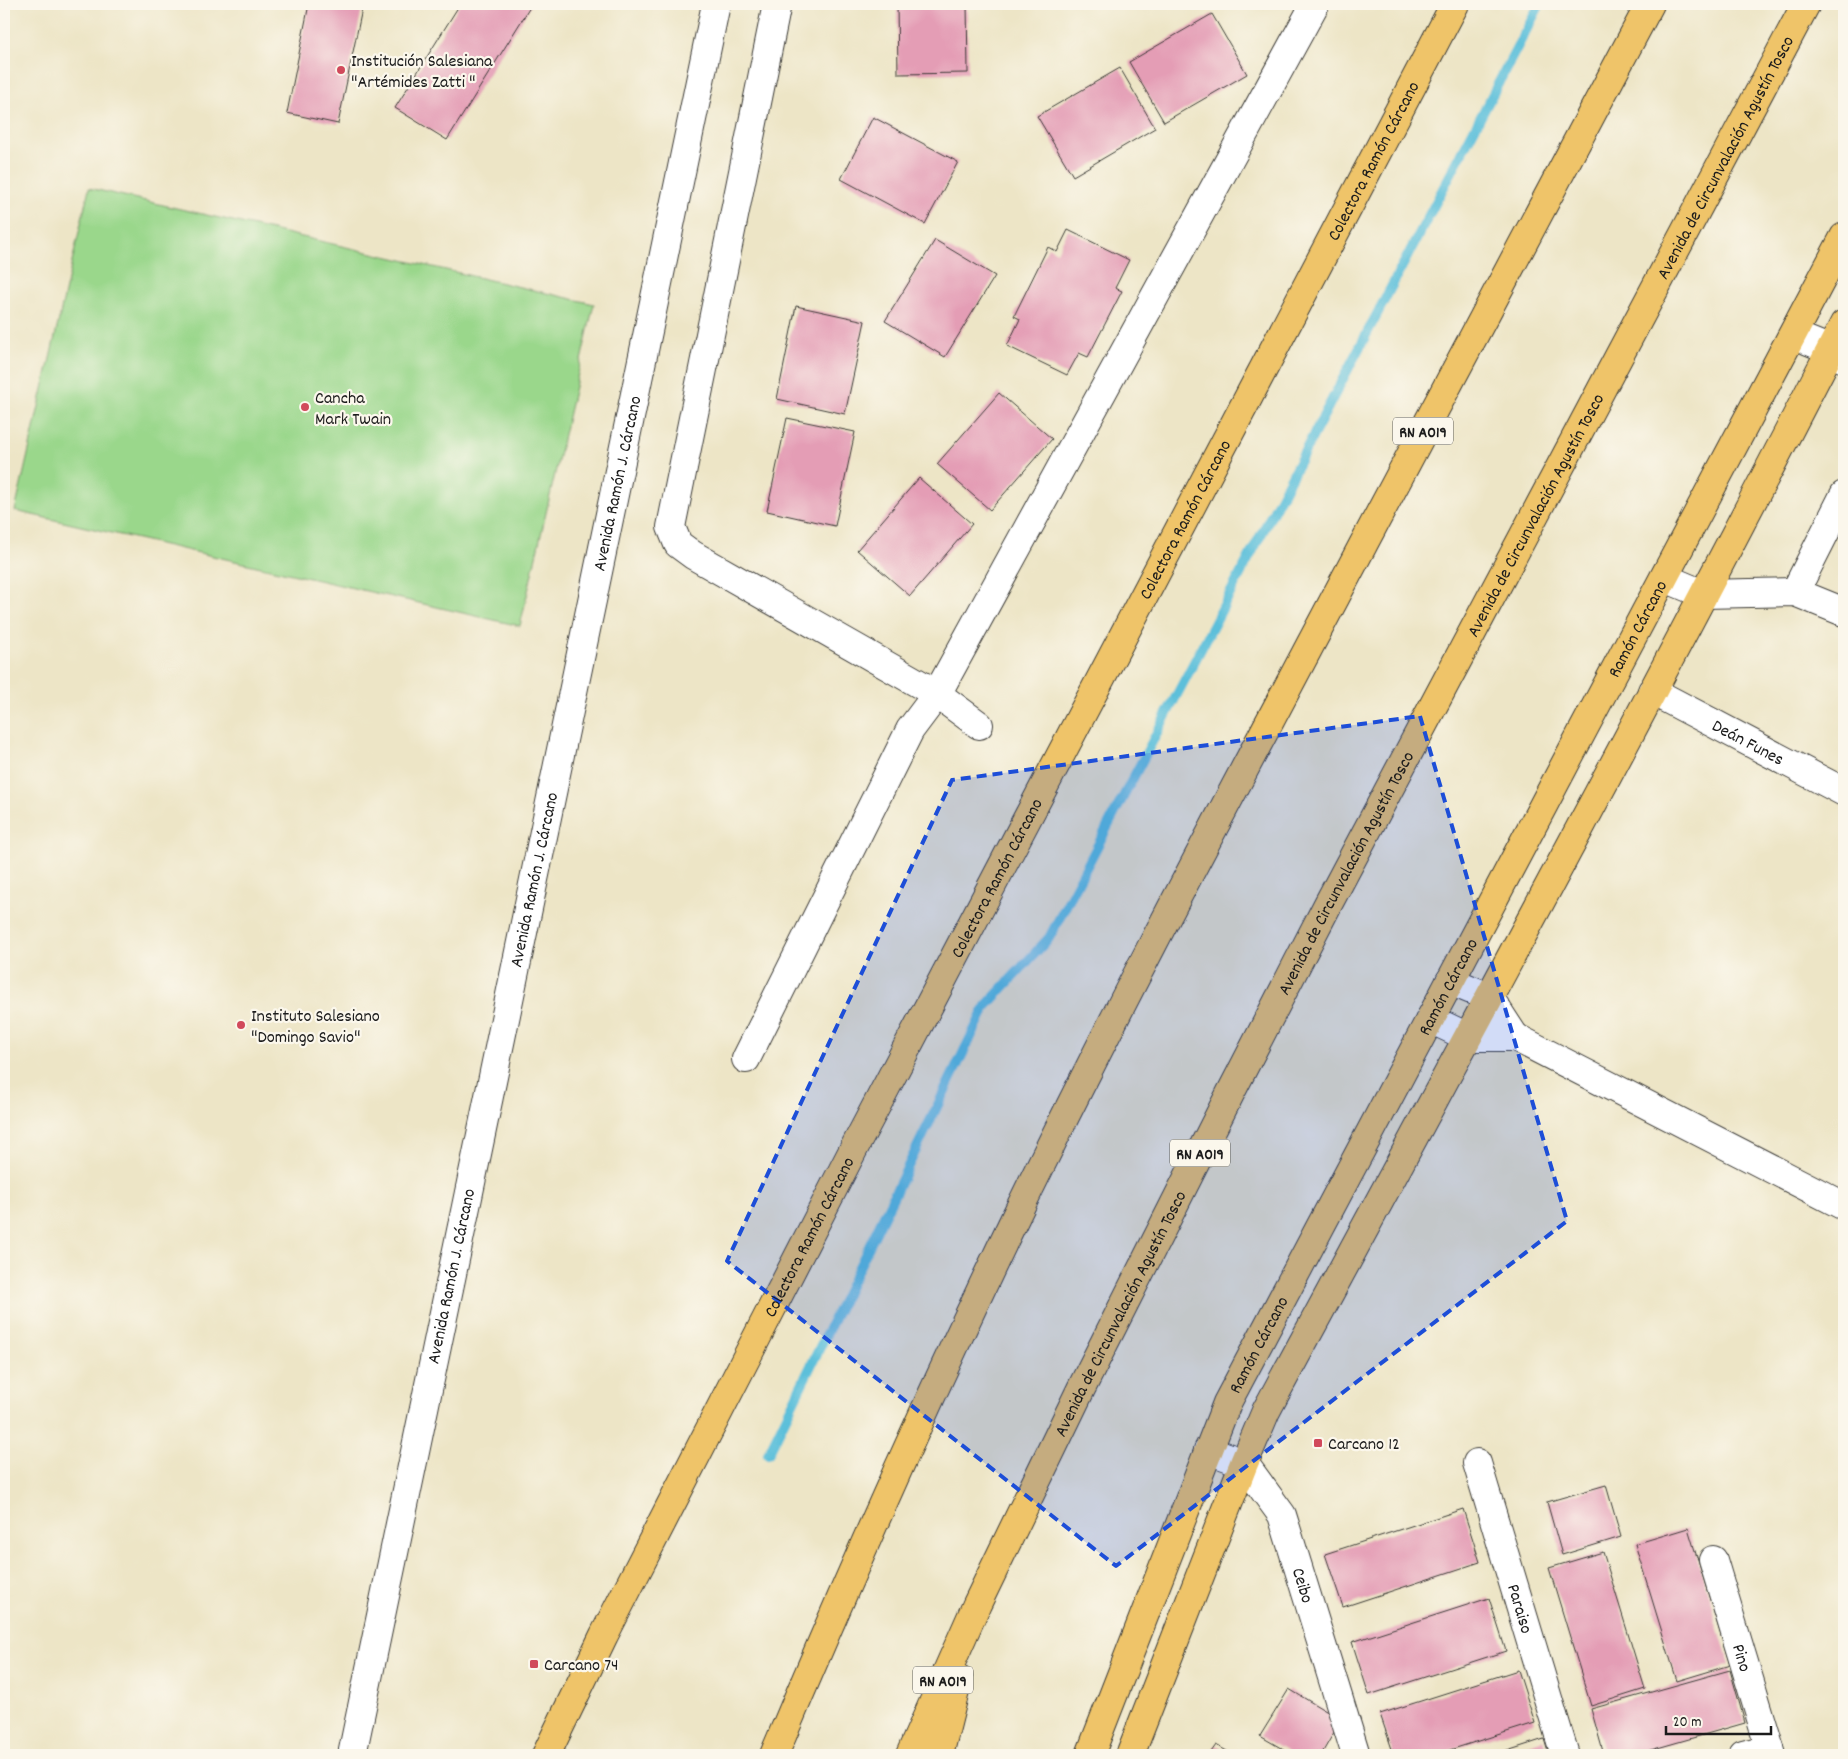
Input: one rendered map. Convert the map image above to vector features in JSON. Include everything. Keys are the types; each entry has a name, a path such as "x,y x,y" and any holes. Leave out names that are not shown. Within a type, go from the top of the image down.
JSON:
{"main road":[{"name":"Colectora Ramón Cárcano","path":"546,1755 604,1635 856,1145 1455,4"},
{"name":"RN A019","path":"774,1755 831,1618 914,1434 1015,1218 1090,1066 1197,858 1650,4"},
{"name":"Avenida de Circunvalación Agustín Tosco","path":"910,1755 977,1604 1081,1389 1230,1094 1327,906 1806,4"},
{"name":"Ramón Cárcano","path":"1090,1755 1227,1403 1794,335 1844,237"},
{"path":"1130,1755 1266,1411 1704,594 1838,354 1844,324"},
{"path":"939,1755 977,1604"}],"street":[{"name":"Avenida Ramón J. Cárcano","path":"352,1755 426,1388 604,547 716,4"},
{"path":"777,4 671,527 678,544 693,555 937,694 979,725"},
{"path":"746,1059 910,730 937,694 1315,4"},
{"path":"1794,335 1838,354"},
{"path":"1795,592 1844,494"},
{"path":"1664,578 1704,594 1795,592 1844,612"},
{"name":"Deán Funes","path":"1652,691 1844,792"},
{"path":"1450,981 1489,997 1515,1037"},
{"path":"1430,1019 1468,1037 1515,1037 1844,1206"},
{"path":"1208,1450 1244,1463"},
{"name":"Ceibo","path":"1244,1463 1282,1515 1356,1755"},
{"name":"Paraiso","path":"1477,1464 1565,1755"},
{"name":"Pino","path":"1713,1560 1771,1751"},
{"path":"1743,1755 1771,1751"}],"highlighted area":[{"path":"1420,716 1567,1221 1116,1566 727,1261 952,780"}],"green space":[{"name":"Cancha Mark Twain","path":"89,188 594,304 520,626 15,511"}],"building":[{"path":"309,4 363,4 338,124 287,113"},
{"path":"460,4 532,4 447,140 395,108"},
{"path":"897,4 967,4 968,73 898,74"},
{"path":"1212,14 1247,74 1164,122 1129,62"},
{"path":"1120,68 1155,128 1073,176 1037,116"},
{"path":"873,117 958,162 925,224 841,179"},
{"path":"1068,230 1129,260 1115,288 1122,291 1088,357 1079,353 1067,375 1007,346 1020,319 1014,316 1048,247 1057,252"},
{"path":"935,240 995,276 945,357 885,321"},
{"path":"796,306 865,321 845,414 777,399"},
{"path":"999,393 1052,439 990,510 937,464"},
{"path":"787,418 855,432 835,526 767,511"},
{"path":"919,478 972,524 910,596 857,550"},
{"path":"1606,1485 1621,1537 1562,1555 1547,1502"},
{"path":"1463,1509 1480,1562 1343,1607 1325,1554"},
{"path":"1688,1528 1730,1665 1677,1681 1635,1544"},
{"path":"1603,1552 1645,1689 1591,1706 1549,1568"},
{"path":"1489,1598 1506,1651 1369,1695 1352,1642"},
{"path":"1518,1670 1535,1723 1434,1755 1394,1755 1380,1714"},
{"path":"1730,1670 1745,1723 1633,1755 1604,1755 1591,1709"},
{"path":"1289,1689 1341,1720 1321,1755 1293,1755 1260,1736"},
{"path":"1544,1739 1549,1755 1495,1755"},
{"path":"1216,1745 1234,1755 1209,1755"}],"waterway":[{"path":"768,1454 986,1006 1049,938 1540,4"}],"place":[{"name":"Institución Salesiana \"Artémides Zatti \"","path":"341,70"},
{"name":"Cancha Mark Twain","path":"305,407"},
{"name":"Instituto Salesiano \"Domingo Savio\"","path":"241,1025"},
{"name":"Carcano 12","path":"1318,1443"},
{"name":"Carcano 74","path":"534,1664"}]}
